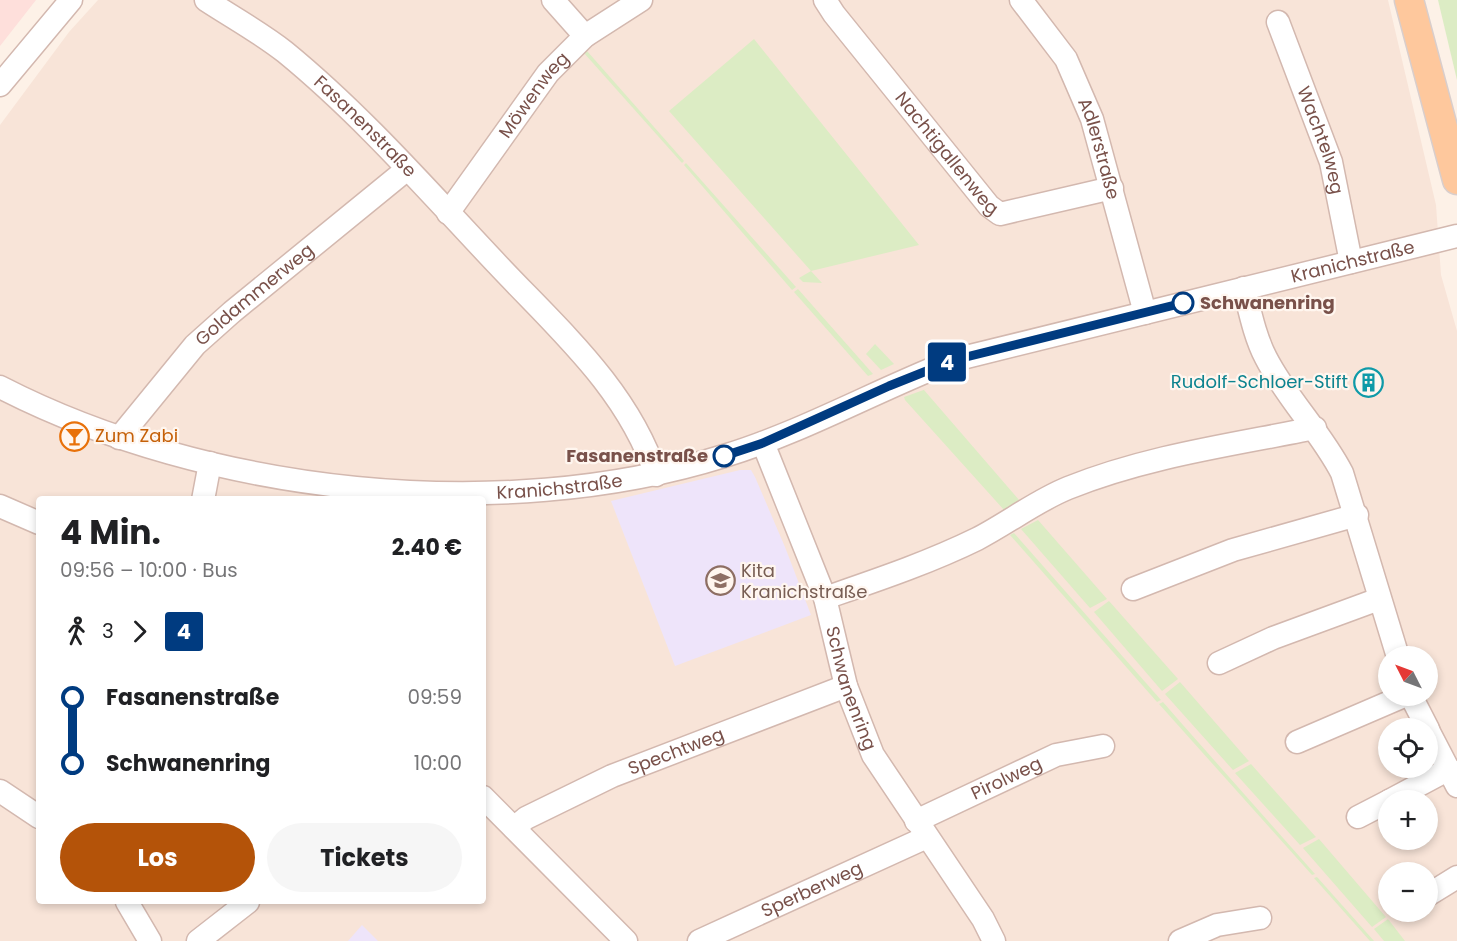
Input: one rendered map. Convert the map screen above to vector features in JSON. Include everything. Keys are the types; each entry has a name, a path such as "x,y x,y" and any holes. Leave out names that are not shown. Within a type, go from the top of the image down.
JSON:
{"main road":[{"path":"1409,0 1457,180"}],"street":[{"path":"0,85 71,0"},
{"name":"Fasanenstraße","path":"206,0 283,51 312,75 448,213 599,372 646,445 656,475"},
{"path":"553,0 585,36"},
{"name":"Möwenweg","path":"448,213 548,73 585,36 641,0"},
{"name":"Nachtigallenweg","path":"825,0 989,206 1000,214 1112,188"},
{"name":"Adlerstraße","path":"1021,0 1066,59 1092,118 1145,313"},
{"name":"Wachtelweg","path":"1278,22 1331,162 1351,262"},
{"name":"Goldammerweg","path":"119,438 195,345 406,170"},
{"name":"Kranichstraße","path":"0,387 119,438 210,464 327,484 439,496 525,493 600,485 656,475 763,443 889,386 954,360 1457,236"},
{"path":"1244,288 1266,359 1315,428 1342,473 1357,514 1379,599 1394,646"},
{"path":"825,598 913,568 953,551 1011,522 1027,509 1066,489 1128,466 1196,450 1315,428"},
{"name":"Schwanenring","path":"763,443 825,598 846,686 873,754 983,919 994,941"},
{"path":"204,496 210,464"},
{"path":"0,506 36,522"},
{"path":"1133,589 1233,550 1357,514"},
{"path":"1219,663 1273,638 1379,599"},
{"name":"Spechtweg","path":"514,828 526,818 612,776 846,686"},
{"path":"1297,742 1381,706"},
{"name":"Pirolweg","path":"921,829 1056,755 1102,746"},
{"path":"1420,790 1453,778 1438,749"},
{"path":"0,791 36,815"},
{"path":"486,800 626,941"},
{"path":"1358,817 1378,807"},
{"name":"Sperberweg","path":"699,941 921,829"},
{"path":"1438,889 1457,877"},
{"path":"128,904 150,941"},
{"path":"198,941 245,904"},
{"path":"1180,941 1217,925 1260,918"}],"shaded area":[{"path":"0,0 36,0 0,46"},
{"path":"98,0 1388,0 1436,205 1441,275 1457,331 1457,941 0,941 0,125 69,32"},
{"name":"Kita Kranichstraße","path":"740,470 751,470 755,477 811,615 675,666 611,501"},
{"path":"362,925 378,941 348,941"}],"green space":[{"path":"1438,0 1457,0 1457,80"},
{"path":"754,39 919,245 811,271 669,111"},
{"path":"587,51 684,161 682,163 584,53"},
{"path":"686,163 796,287 792,290 684,165"},
{"path":"811,271 822,283 803,282 799,278"},
{"path":"798,289 873,374 868,376 794,292"},
{"path":"875,344 894,364 881,370 866,354"},
{"path":"957,378 924,390 1020,501 1004,510 905,400 904,397"},
{"path":"1038,520 1107,599 1090,608 1021,529"},
{"path":"1014,533 1161,700 1157,702 1010,535"},
{"path":"1109,601 1178,679 1162,691 1094,612"},
{"path":"1180,682 1249,761 1233,770 1165,694"},
{"path":"1163,702 1315,874 1312,875 1159,704"},
{"path":"1251,764 1316,837 1300,845 1235,773"},
{"path":"1319,839 1378,908 1379,922 1372,927 1303,848"},
{"path":"1317,877 1374,941 1370,941 1314,878"},
{"path":"1384,922 1390,922 1405,941 1384,941 1374,929"}],"bus line":[{"name":"4","path":"724,456 763,443 889,386 954,360 1183,303"}],"place":[{"name":"Schwanenring","path":"1183,303"},
{"name":"Rudolf-Schloer-Stift","path":"1369,382"},
{"name":"Zum Zabi","path":"74,436"},
{"name":"Fasanenstraße","path":"724,456"},
{"name":"Kita Kranichstraße","path":"720,581"}]}
